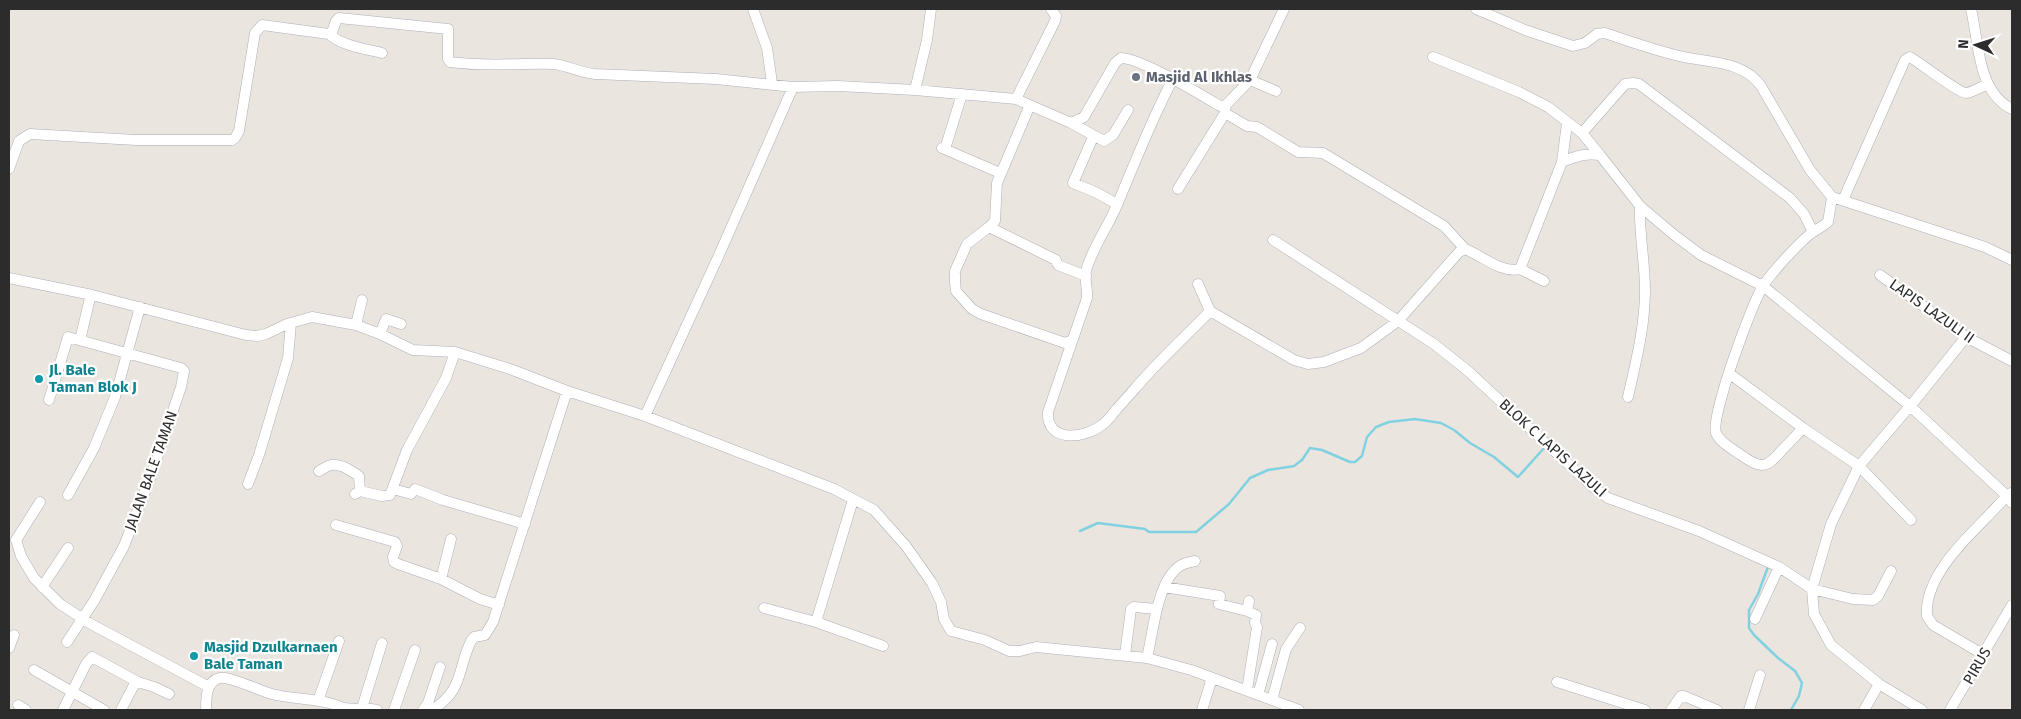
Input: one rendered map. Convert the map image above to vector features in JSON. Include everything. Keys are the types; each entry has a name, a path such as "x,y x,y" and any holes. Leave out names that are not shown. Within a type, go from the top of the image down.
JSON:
{"street":[{"path":"753,9 766,48 772,83"},
{"path":"915,90 932,9"},
{"path":"1016,99 1056,20 1056,16 1051,9"},
{"path":"1178,189 1225,109 1250,80 1284,9"},
{"path":"1476,9 1569,46 1578,46 1597,34 1605,32 1676,55 1739,68 1758,81 1810,170 1832,197 1985,248 2012,260"},
{"path":"1971,9 1978,52 1988,85 1994,97 2012,109"},
{"path":"329,34 339,18 432,26 448,29 448,59 450,62 470,65 558,64 582,73 595,74 716,79 793,86 915,90 1016,99 1071,123 1104,142 1110,138 1128,110"},
{"path":"9,170 19,141 30,134 136,140 232,140 239,131 255,33 258,27 263,25 329,34 334,38 359,48 382,53"},
{"path":"1433,57 1548,107 1582,133 1640,206 1701,255 1763,286 1910,406 2011,497 1952,554 1931,591 1928,602 1927,616 1933,625 1984,655"},
{"path":"1843,200 1905,60 1910,57 1957,90 1963,92 1967,93 1988,85"},
{"path":"1071,123 1084,117 1115,63 1121,58 1135,61 1173,79 1225,109 1247,126 1257,127 1278,138 1298,152 1323,153 1444,226 1465,250 1476,256 1507,268 1520,269 1544,281"},
{"path":"1173,79 1138,150 1117,204 1094,253 1086,276 1087,298 1048,412 1048,421 1051,429 1056,433 1071,436 1102,426 1153,368 1210,311"},
{"path":"1250,80 1276,91"},
{"path":"1582,133 1625,84 1633,82 1639,84 1790,198 1804,214 1813,232"},
{"path":"645,416 720,255 793,86"},
{"path":"962,94 943,149 1000,173"},
{"path":"1030,105 1000,173 996,187 995,221 967,244 956,272 956,291 972,309 981,314 1065,344 1072,340"},
{"path":"1520,269 1562,162 1567,123"},
{"path":"1093,137 1073,183 1117,204"},
{"path":"1562,162 1575,156 1589,153 1600,155"},
{"path":"1803,428 1769,464 1763,466 1754,464 1719,440 1714,423 1723,389 1730,374 1742,335 1763,286 1800,243 1828,222 1832,197"},
{"path":"1628,396 1641,337 1645,290 1639,225 1640,206"},
{"path":"990,227 1056,260 1058,265 1086,276"},
{"name":"BLOK C LAPIS LAZULI","path":"1273,240 1434,344 1468,371 1608,498 1699,531 1779,567 1812,589 1853,599 1873,600 1878,596 1891,571"},
{"path":"1198,284 1210,311 1294,360 1308,364 1324,362 1361,348 1398,321 1459,252 1465,250"},
{"name":"LAPIS LAZULI II","path":"1880,275 1966,337 2012,361"},
{"path":"9,278 92,295 238,334 257,336 312,317 356,325 413,350 455,352 510,369 567,391 645,416 834,490 874,510 906,546 932,583 941,602 944,619 951,631 985,640 1009,651 1020,651 1036,647 1146,658 1191,670 1299,710"},
{"path":"49,400 66,338 80,340 90,298"},
{"path":"356,325 362,300"},
{"path":"68,495 94,448 115,397 140,307"},
{"path":"380,334 386,319 402,324"},
{"path":"248,484 259,455 288,358 291,323"},
{"path":"1922,710 1879,684 1831,646 1814,614 1812,589 1835,514 1859,466 1966,337"},
{"name":"JALAN BALE TAMAN","path":"67,642 94,601 124,546 151,476 184,375 181,368 80,340"},
{"path":"320,471 330,465 340,465 359,476 358,492 382,496 390,495 406,450 446,378 455,352"},
{"path":"1730,374 1803,428 1859,466 1911,520"},
{"path":"432,710 450,697 458,681 470,640 485,634 499,605 567,391"},
{"path":"393,488 412,494 415,489 444,500 525,524"},
{"path":"816,622 853,500"},
{"path":"40,502 16,540 27,568 42,587 60,604 82,619 208,687"},
{"path":"336,524 395,542 398,546 393,557 394,562 441,579 480,599 499,605"},
{"path":"441,579 451,539"},
{"path":"42,587 68,548"},
{"path":"1146,658 1164,587 1172,573 1180,566 1195,561"},
{"path":"1755,619 1779,567"},
{"path":"1164,587 1220,596 1219,604 1248,606 1256,615 1255,623 1258,627 1247,690"},
{"name":"PIRUS","path":"1950,710 1984,655 2012,604"},
{"path":"1125,655 1131,609 1134,607 1157,609"},
{"path":"764,608 816,622 884,646"},
{"path":"2002,621 2012,626"},
{"path":"1272,700 1286,649 1300,628"},
{"path":"9,648 14,635"},
{"path":"318,701 339,641"},
{"path":"362,708 382,643"},
{"path":"1258,695 1272,644"},
{"path":"394,710 415,650"},
{"path":"63,710 86,664 92,657 136,681 169,694"},
{"path":"423,710 428,703 440,667"},
{"path":"34,670 104,710"},
{"path":"1749,710 1760,675"},
{"path":"206,710 208,687 215,680 226,678 272,694 295,699 318,701 345,709 367,707 377,710"},
{"path":"1202,710 1212,678"},
{"path":"121,710 136,681"},
{"path":"1557,682 1645,710"},
{"path":"1864,710 1879,684"},
{"path":"1671,710 1680,696 1717,710"}],"waterway":[{"path":"1080,531 1098,523 1145,529 1149,532 1196,532 1229,504 1250,478 1268,470 1294,466 1302,460 1310,448 1322,450 1350,462 1355,462 1362,456 1367,437 1376,427 1389,422 1415,419 1441,423 1494,457 1518,477 1545,447"},
{"path":"1769,564 1758,594 1749,610 1749,628 1778,658 1795,671 1802,683 1799,696 1791,710"}],"place":[{"name":"Masjid Al Ikhlas","path":"1136,77"},
{"name":"Jl. Bale Taman Blok J","path":"39,379"},
{"name":"Masjid Dzulkarnaen Bale Taman","path":"194,656"}]}
